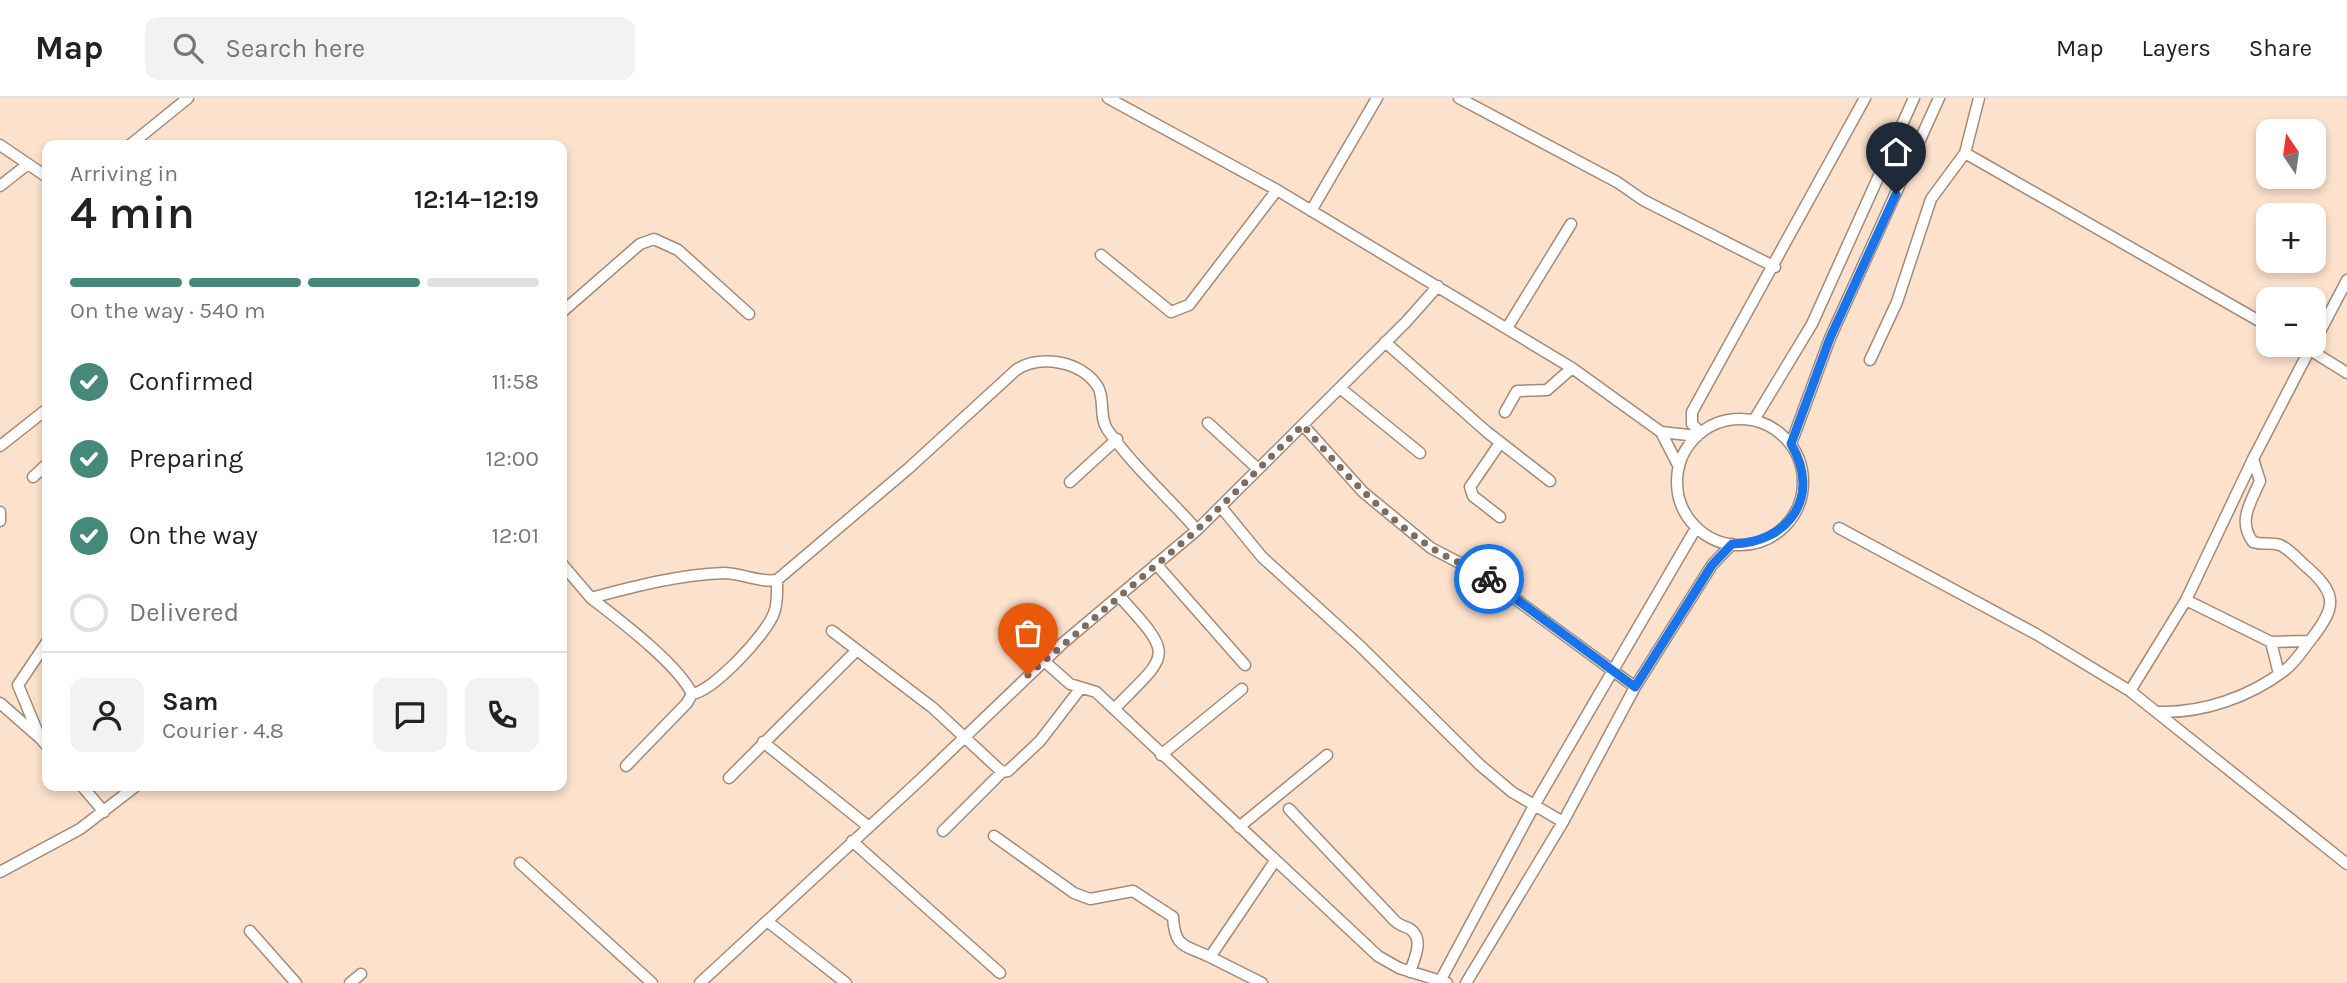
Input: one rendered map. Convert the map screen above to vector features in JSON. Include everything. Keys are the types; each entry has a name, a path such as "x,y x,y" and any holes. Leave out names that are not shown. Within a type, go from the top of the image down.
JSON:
{"street":[{"path":"136,140 188,98"},
{"path":"1108,98 1277,190 1572,368 1661,432 1679,467"},
{"path":"1311,211 1377,98"},
{"path":"1459,98 1617,182 1643,200 1775,267"},
{"path":"1699,435 1692,424 1692,412 1775,267 1866,98"},
{"path":"1754,420 1812,324 1914,98"},
{"path":"1791,444 1830,338 1939,98"},
{"path":"1870,360 1897,302 1931,199 1965,153 1979,98"},
{"path":"0,145 42,173"},
{"path":"1965,153 2256,319"},
{"path":"0,186 29,164"},
{"path":"1101,255 1171,312 1179,311 1189,305 1277,190"},
{"path":"1507,328 1571,224"},
{"path":"567,308 640,244 654,239 678,250 749,314"},
{"path":"2326,316 2347,281"},
{"path":"705,981 1044,661 1197,530 1438,286"},
{"path":"1385,342 1500,443 1550,481"},
{"path":"2130,691 2186,600 2303,357"},
{"path":"2325,357 2347,373"},
{"path":"626,766 687,704 692,694 709,688 769,624 777,604 777,580 1023,365 1054,361 1079,369 1097,387 1105,427 1197,530"},
{"path":"1505,412 1517,391 1546,390 1572,368"},
{"path":"1340,387 1420,453"},
{"path":"0,446 42,413"},
{"path":"1754,420 1768,425 1791,444 1802,468 1804,482 1798,508 1786,525 1771,537 1752,544 1732,544 1716,540 1696,528 1679,498 1679,467 1686,450 1699,435 1726,421 1754,420"},
{"path":"1208,423 1258,469"},
{"path":"1303,425 1334,462 1389,514 1432,548 1483,575 1635,687"},
{"path":"1661,432 1699,435"},
{"path":"1070,482 1117,439"},
{"path":"1500,443 1470,487 1473,496 1500,517"},
{"path":"2159,712 2191,711 2215,706 2279,674 2328,616 2330,595 2320,579 2279,545 2253,542 2248,536 2244,516 2260,481 2253,459"},
{"path":"33,477 42,469"},
{"path":"1221,507 1262,557 1360,646 1480,765 1512,792 1563,822"},
{"path":"0,512 0,521"},
{"path":"1044,661 1055,674 1080,689 1096,692 1378,956 1410,972 1442,982 1535,804 1696,528"},
{"path":"1839,528 2036,634 2130,691 2347,864"},
{"path":"1466,983 1563,822 1635,687 1712,565 1732,544"},
{"path":"1156,564 1245,665"},
{"path":"567,570 591,598 682,678 692,694"},
{"path":"591,598 663,578 689,575 728,573 777,580"},
{"path":"1114,709 1152,673 1160,653 1155,635 1120,597"},
{"path":"2186,600 2271,642 2309,641"},
{"path":"832,631 855,652 966,737 1002,772"},
{"path":"2271,642 2279,674"},
{"path":"42,649 18,685 42,740"},
{"path":"729,778 855,652"},
{"path":"943,831 1002,772 1008,771 1040,741 1080,689"},
{"path":"1161,755 1242,689"},
{"path":"0,704 42,741"},
{"path":"763,742 869,827"},
{"path":"1239,827 1327,755"},
{"path":"86,791 104,812"},
{"path":"0,872 80,829 130,791"},
{"path":"1289,809 1395,922 1414,933 1418,939 1417,950 1410,972"},
{"path":"994,836 1074,893 1090,899 1126,892 1140,893 1173,917 1173,933 1177,941 1262,983"},
{"path":"852,841 1000,973"},
{"path":"1210,957 1275,861"},
{"path":"520,863 652,983"},
{"path":"767,920 846,983"},
{"path":"250,931 296,983"},
{"path":"350,983 361,974"}],"way so far":[{"path":"1028,675 1197,530 1303,425 1334,462 1389,514 1432,548 1464,563 1489,579"}],"route":[{"path":"1489,579 1635,687 1712,565 1732,544 1752,544 1771,537 1786,525 1798,508 1804,482 1798,456 1791,444 1830,338 1896,194"}]}
